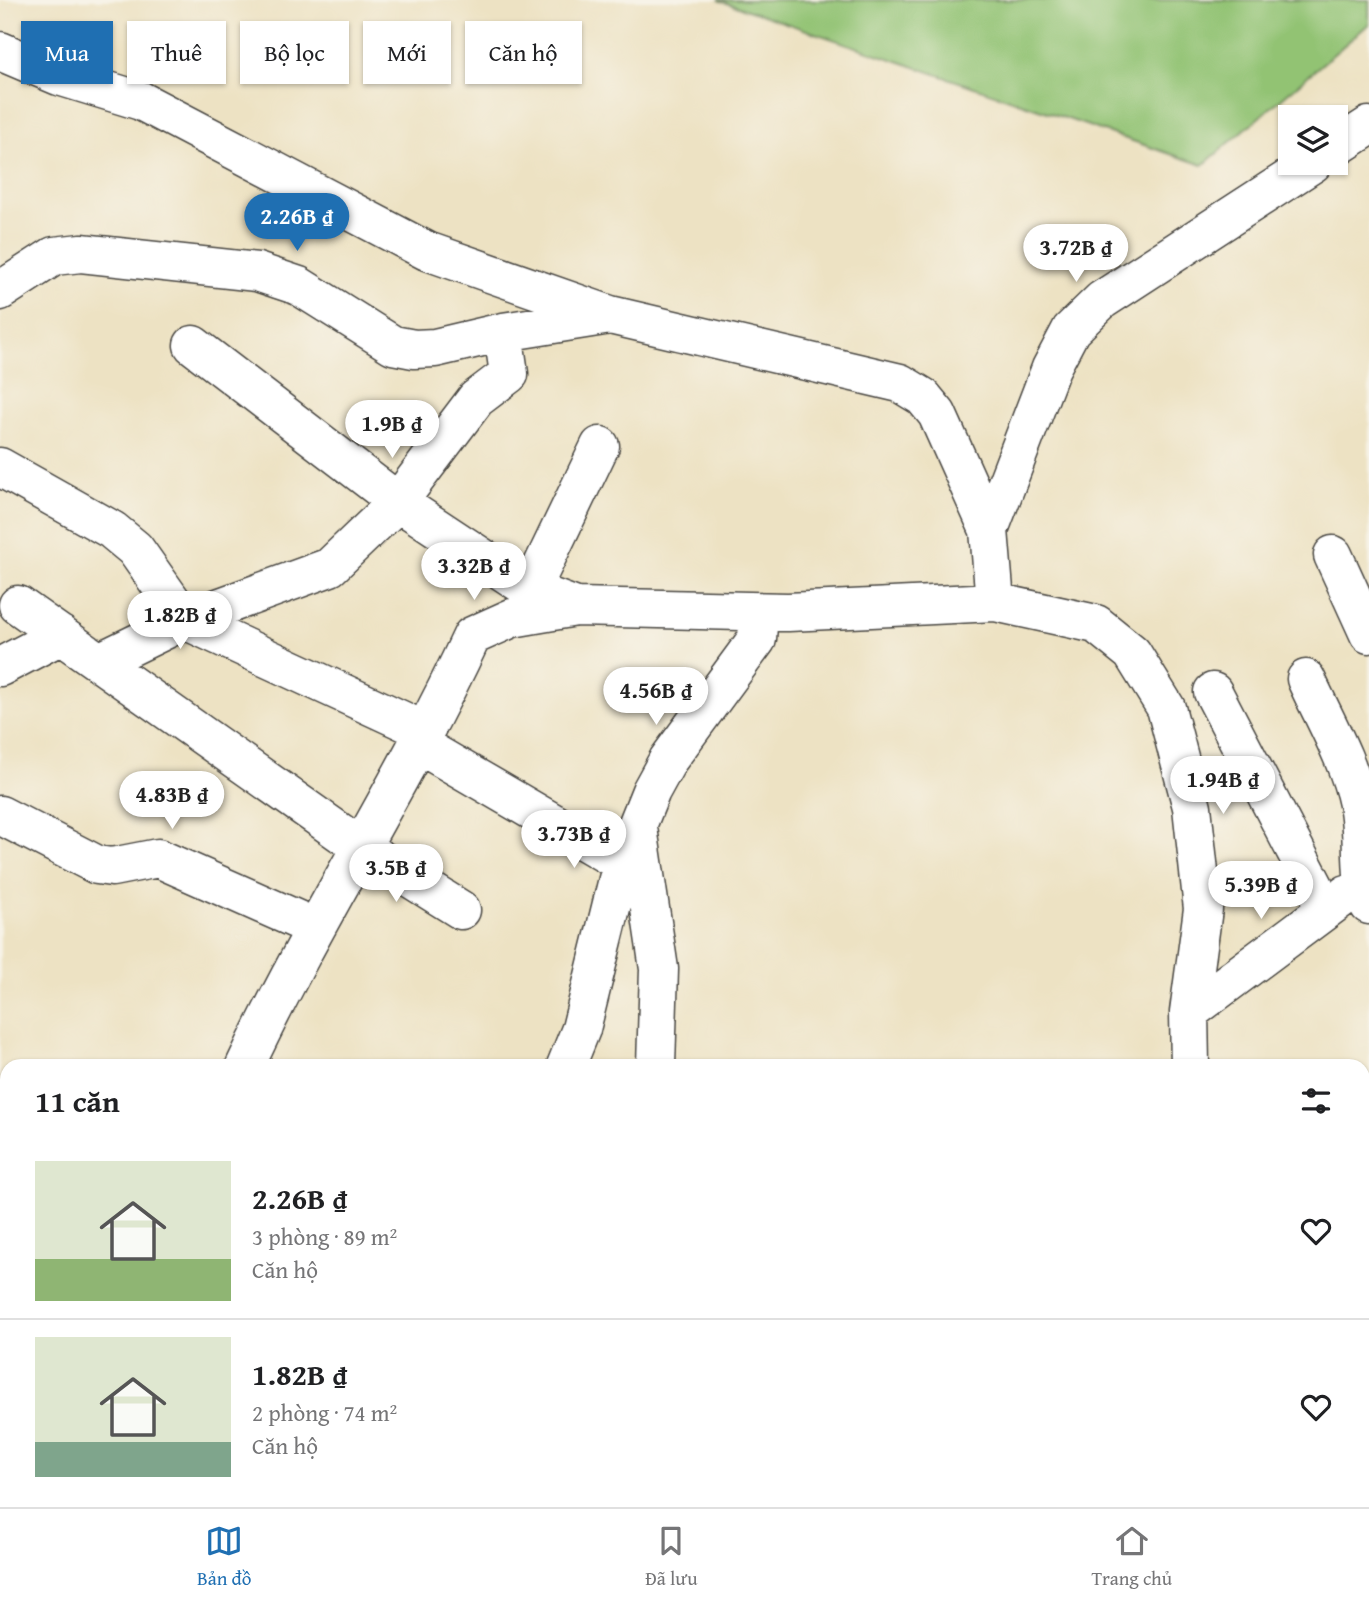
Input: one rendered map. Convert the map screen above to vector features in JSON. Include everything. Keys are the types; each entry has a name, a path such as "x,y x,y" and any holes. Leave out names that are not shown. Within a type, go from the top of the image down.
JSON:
{"street":[{"path":"0,51 59,76 141,101 427,251 610,315 900,383 923,397 937,414 989,530 995,602"},
{"path":"1348,140 1369,126"},
{"path":"989,530 1051,368 1071,330 1102,300 1295,175"},
{"path":"0,291 54,256 81,253 257,272 299,286 393,345 414,349 435,348 503,332 610,315"},
{"path":"99,662 185,621 330,567 398,502 476,399 509,374 503,332"},
{"path":"192,345 398,502 531,590 576,607"},
{"path":"531,590 600,446"},
{"path":"0,467 112,530 135,548 185,621 422,737 622,863"},
{"path":"1333,555 1369,634"},
{"path":"249,1059 316,928 422,737 472,636 512,618 576,607 759,612 995,602 1096,624 1132,653 1166,708 1192,807 1203,909 1189,1012 1191,1059"},
{"path":"18,605 362,848 461,911"},
{"path":"569,1059 581,1029 622,863 651,791 668,760 757,639 759,612"},
{"path":"0,667 61,635"},
{"path":"1189,1012 1326,909 1367,889 1357,800 1306,679"},
{"path":"1213,692 1326,909"},
{"path":"0,815 97,865 112,867 158,858 316,928"},
{"path":"637,825 659,969 656,1059"}],"green space":[{"path":"718,0 1369,0 1369,24 1203,165"}]}
